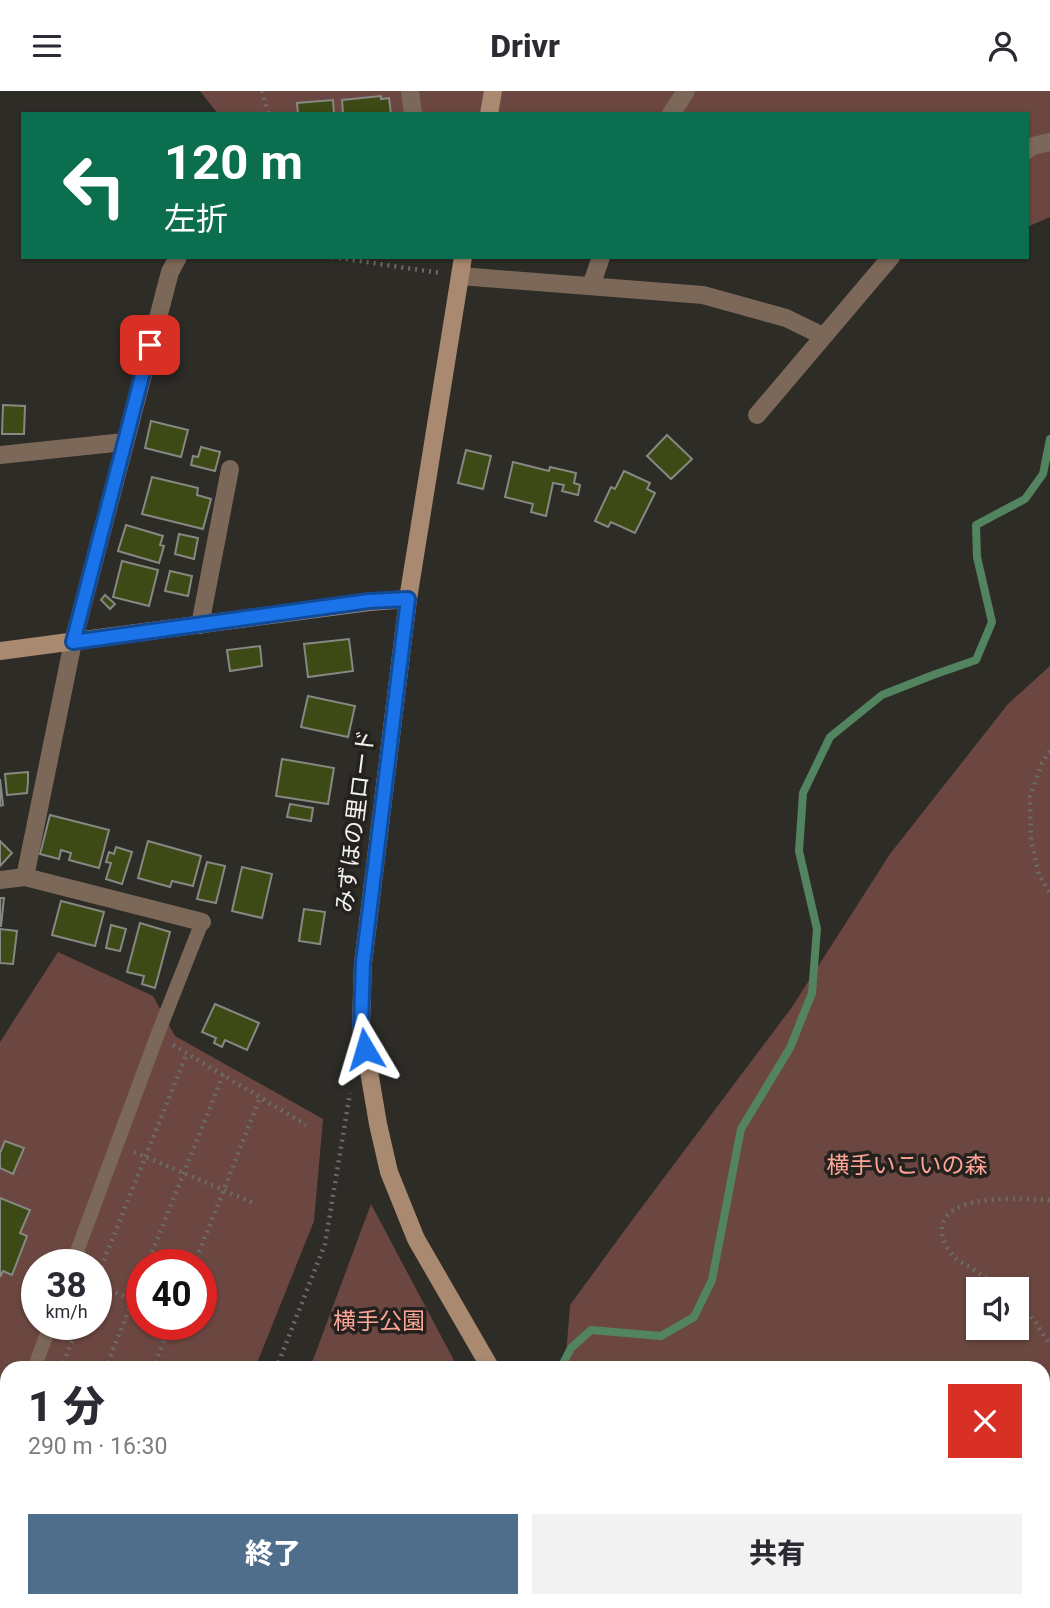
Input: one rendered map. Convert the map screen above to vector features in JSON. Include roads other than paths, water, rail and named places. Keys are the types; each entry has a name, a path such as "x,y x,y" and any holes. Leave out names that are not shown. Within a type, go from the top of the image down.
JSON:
{"street":[{"path":"410,91 413,112"},
{"path":"489,112 494,91"},
{"path":"672,112 686,91"},
{"path":"1029,149 1050,142"},
{"path":"25,877 73,642 170,272 177,259"},
{"name":"みずほの里ロード","path":"463,259 408,599 364,950 361,1024 389,1172 416,1239 486,1361"},
{"path":"591,286 600,259"},
{"path":"757,415 889,259"},
{"path":"460,276 703,295 786,318 823,336"},
{"path":"0,455 124,442"},
{"path":"201,625 230,469"},
{"path":"0,651 369,601 408,599"},
{"path":"0,880 25,877 202,922"}],"lane":[{"path":"78,1249 202,922"},
{"path":"37,1361 45,1340"}],"waterway":[{"path":"564,1361 571,1348 591,1330 661,1336 694,1317 712,1280 741,1129 790,1048 812,993 817,929 799,851 803,793 830,737 882,695 976,660 992,622 977,557 976,525 1025,499 1043,474 1050,439"}],"park label":[{"name":"横手いこいの森","path":"907,1165"},
{"name":"横手公園","path":"379,1321"}]}
